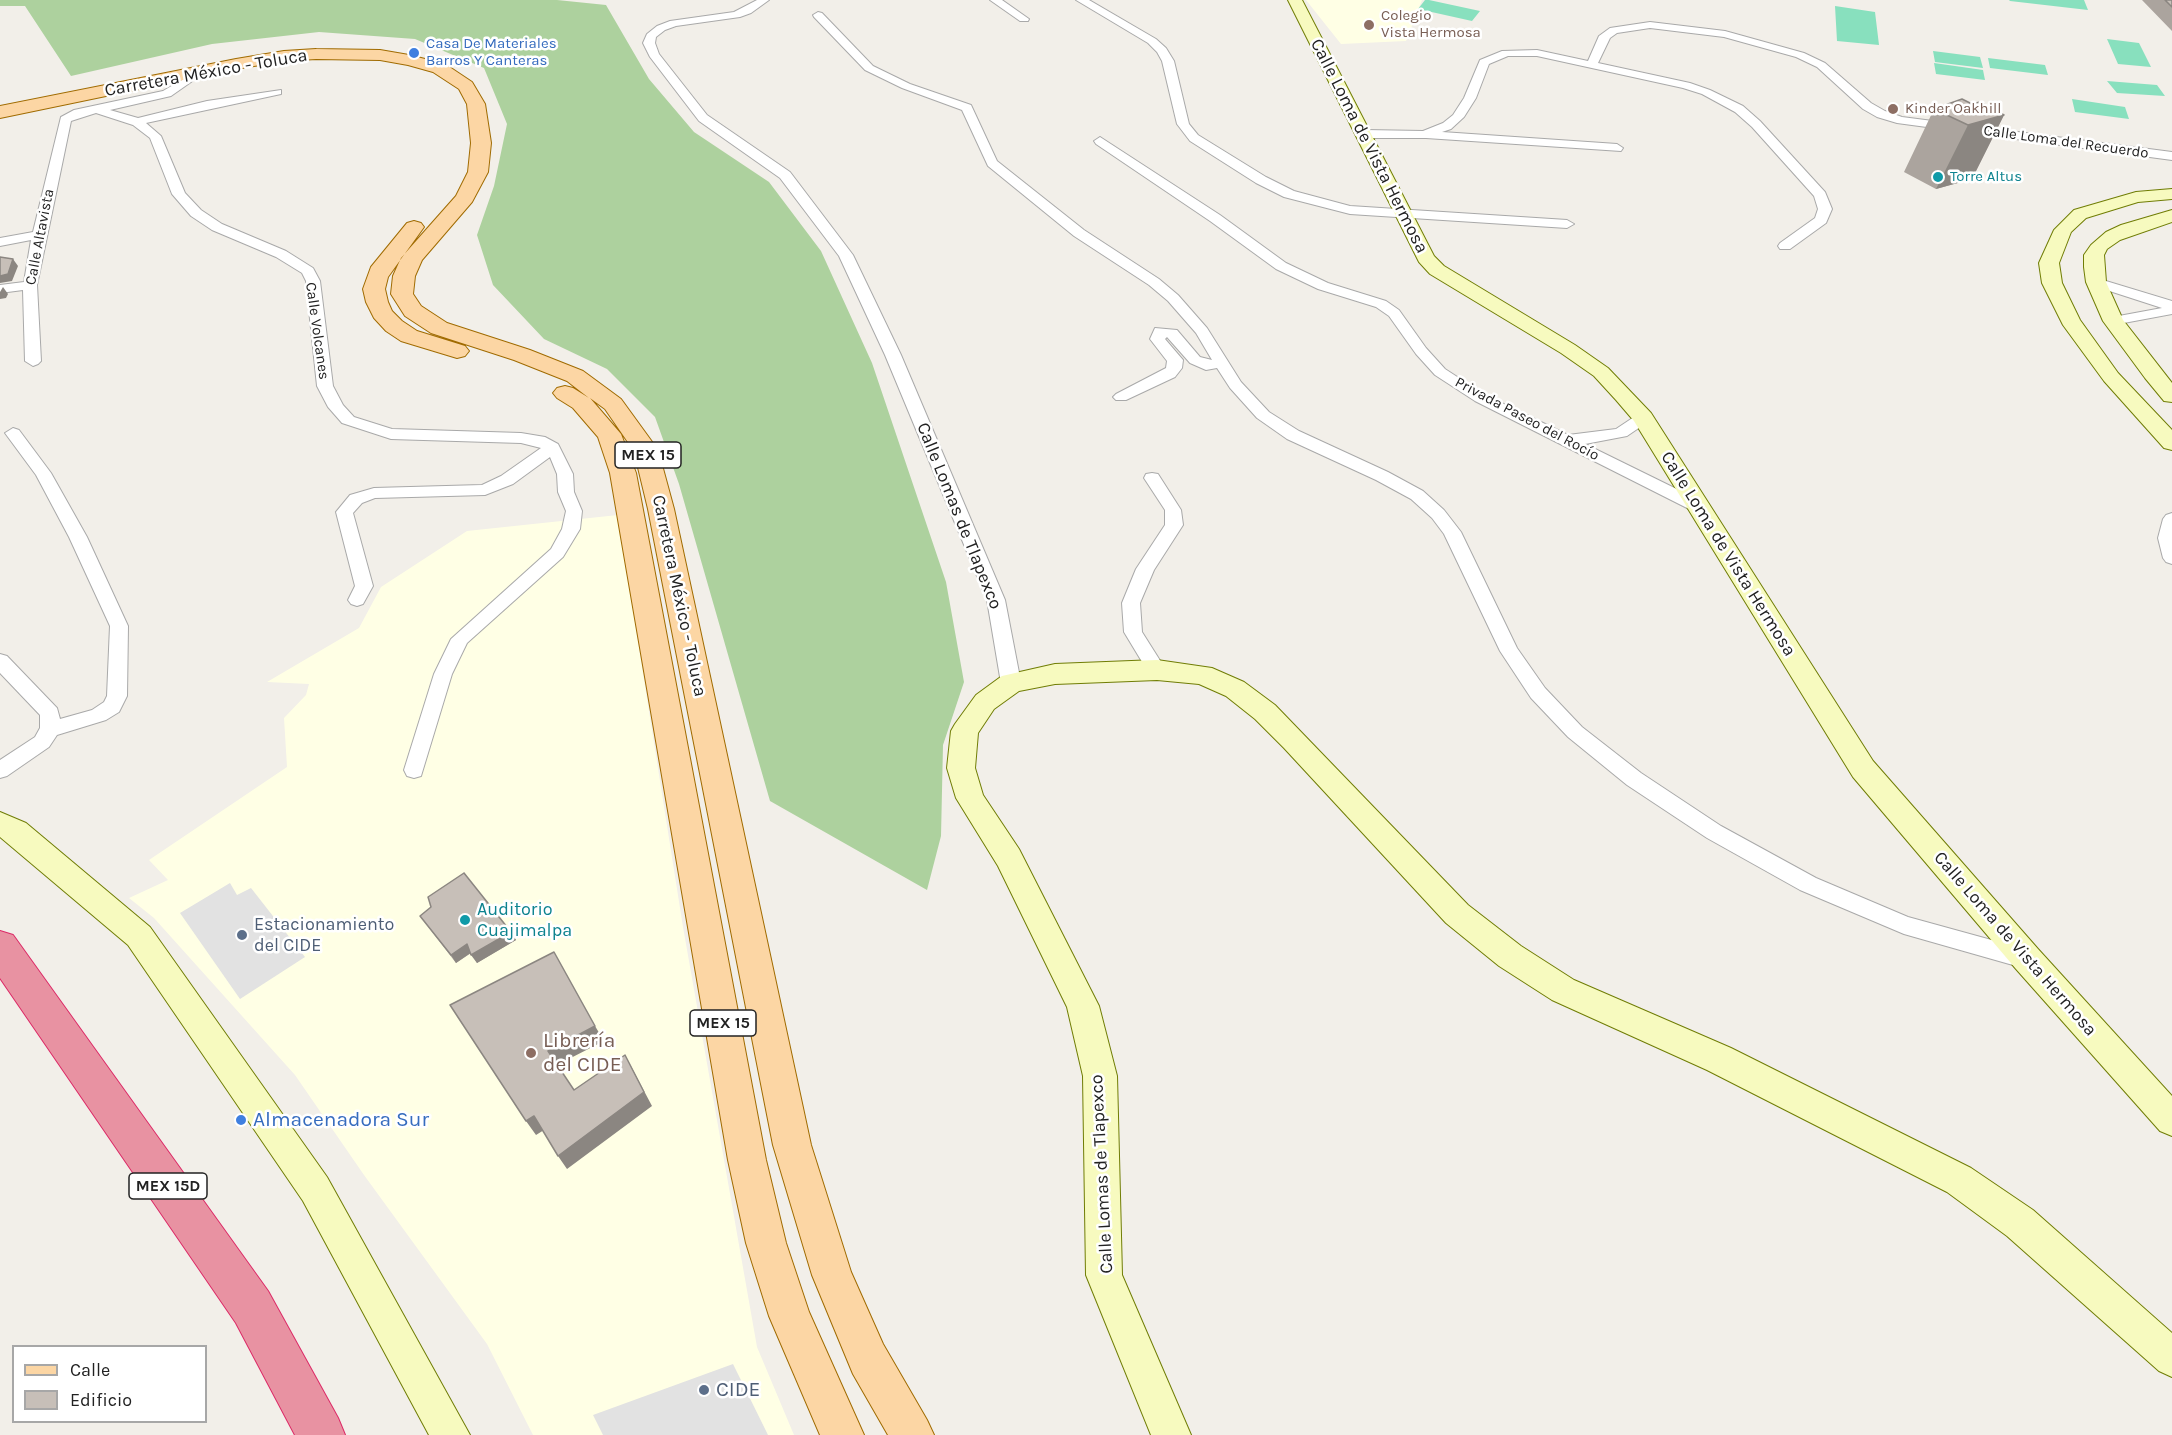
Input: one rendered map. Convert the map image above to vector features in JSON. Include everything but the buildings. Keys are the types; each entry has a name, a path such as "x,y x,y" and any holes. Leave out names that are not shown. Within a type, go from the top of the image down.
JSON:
{"highway":[{"name":"MEX 15D","path":"0,947 252,1307 321,1435"}],"main road":[{"name":"Carretera México - Toluca","path":"0,112 236,64 284,56 316,54 380,55 409,60 439,68 466,86 476,104 481,143 478,172 465,198 412,258 404,276 402,294 413,311 439,328 522,355 575,376 613,404 646,450 662,508 792,1145 832,1275 868,1359 912,1435"},
{"name":"Carretera México - Toluca","path":"0,119 235,69 302,61 365,61 400,66 429,77 447,91 454,100 458,110 462,140 456,178 440,203 408,235 382,267 374,289 377,302 388,320 409,336 522,370 581,403 609,434 618,454 708,933 747,1160 766,1243 790,1316 842,1435"}],"street":[{"name":"Calle Lomas de Tlapexco","path":"764,0 736,15 674,23 660,28 651,36 649,43 654,55 703,118 785,175 846,255 893,355 996,600 1011,683 985,702 965,731 961,768 970,798 1009,858 1083,1006 1100,1076 1104,1275 1171,1435"},
{"path":"995,0 1024,19"},
{"name":"Calle Loma de Vista Hermosa","path":"1295,0 1426,258 1437,270 1568,349 1600,372 1624,395 1643,418 1863,769 2027,959 2172,1120"},
{"path":"1091,3 1152,41 1162,50 1168,61 1184,124 1194,138 1261,180 1289,194 1350,210 1567,224"},
{"path":"816,9 869,68 906,86 967,108 992,163 1079,233 1167,293 1202,331 1235,385 1263,415 1293,435 1382,476 1417,495 1438,514 1452,532 1509,651 1538,693 1575,732 1634,779 1714,832 1808,884 1904,925 2027,959"},
{"name":"Calle Loma del Recuerdo","path":"1592,64 1605,36 1614,30 1650,25 1714,32 1800,54 1821,65 1867,106 1881,114 1901,120 2172,156"},
{"path":"1425,135 1447,126 1458,117 1470,98 1484,62 1506,53 1530,52 1592,64 1706,92 1739,108 1820,195 1825,209 1821,220 1812,229 1785,246"},
{"name":"Calle Volcanes","path":"69,116 167,94 187,80"},
{"path":"137,122 207,105 277,92"},
{"name":"Calle Volcanes","path":"99,110 137,122 155,136 179,195 196,213 217,227 281,254 308,271 313,281 325,386 336,407 348,420 391,434 521,438 539,441 552,448"},
{"name":"Calle Altavista","path":"33,361 30,285 65,120 69,116"},
{"path":"1365,135 1425,135 1617,148"},
{"name":"Privada Paseo del Rocío","path":"1100,141 1215,218 1281,266 1323,286 1381,304 1394,313 1421,351 1440,372 1480,398 1699,507"},
{"path":"2172,194 2136,197 2080,214 2063,230 2049,263 2052,283 2070,321 2111,377 2172,443"},
{"path":"2100,245 2096,237 2099,231 2151,210 2136,197"},
{"path":"2172,216 2128,229 2100,245 2094,255 2096,282 2113,321 2152,374 2172,396"},
{"path":"0,242 39,235"},
{"path":"2096,282 2172,308"},
{"path":"0,289 30,285"},
{"path":"2113,321 2172,308"},
{"path":"1121,398 1170,374 1174,368 1175,360 1157,339 1160,331 1172,333 1195,360 1206,365 1222,363"},
{"path":"1566,440 1599,438 1621,433 1643,418"},
{"path":"13,433 43,473 78,537 119,626 117,696 112,707 99,715 50,729"},
{"path":"357,600 364,586 344,512 356,499 374,493 484,490 507,480 552,448 565,474 566,492 574,511 572,529 557,553 459,639 444,674 414,770"},
{"path":"1152,478 1173,510 1174,525 1144,569 1131,603 1133,632 1157,670"},
{"path":"2172,519 2167,538 2172,558"},
{"path":"0,661 50,713 50,729 42,742 0,770"},
{"path":"1011,683 1055,674 1157,670 1203,675 1235,689 1265,712 1457,914 1510,956 1563,990 1719,1059 1959,1180 2020,1223 2172,1358"},
{"path":"0,824 16,831 139,936 315,1189 450,1435"}],"shaded area":[{"name":"Colegio Vista Hermosa","path":"1306,0 1422,0 1406,41 1341,44"},
{"path":"618,515 683,927 757,1347 794,1435 533,1435 487,1344 364,1175 295,1075 154,918 129,898 168,880 149,860 287,767 284,718 306,695 309,684 267,682 359,628 381,587 467,531"},
{"name":"Estacionamiento del CIDE","path":"230,883 237,895 251,888 305,957 240,999 180,913"},
{"name":"CIDE","path":"733,1364 768,1435 603,1435 593,1415"}],"green space":[{"path":"0,0 557,0 606,5 649,79 694,132 769,182 821,251 872,363 946,582 964,682 943,745 941,836 927,890 770,801 679,484 655,417 607,369 544,339 493,285 477,235 494,186 507,124 484,68 415,39 319,32 212,44 71,76 25,6 0,6"},
{"path":"1425,0 1480,11 1472,21 1418,9"},
{"path":"2084,0 2088,10 2010,1"},
{"path":"1835,6 1875,12 1879,45 1837,41"},
{"path":"2107,39 2139,43 2151,67 2118,64"},
{"path":"1933,51 1980,57 1983,68 1935,62"},
{"path":"1988,58 2045,65 2048,75 1990,68"},
{"path":"1934,63 1983,70 1985,80 1936,74"},
{"path":"2107,81 2157,85 2165,96 2117,93"},
{"path":"2072,99 2125,107 2129,119 2075,112"}],"place":[{"name":"Colegio Vista Hermosa","path":"1369,25"},
{"name":"Casa De Materiales Barros Y Canteras","path":"414,53"},
{"name":"Kinder Oakhill","path":"1893,109"},
{"name":"Torre Altus","path":"1938,177"},
{"name":"Auditorio Cuajimalpa","path":"465,920"},
{"name":"Estacionamiento del CIDE","path":"242,935"},
{"name":"Librería del CIDE","path":"531,1053"},
{"name":"Almacenadora Sur","path":"241,1120"},
{"name":"CIDE","path":"704,1390"}]}
